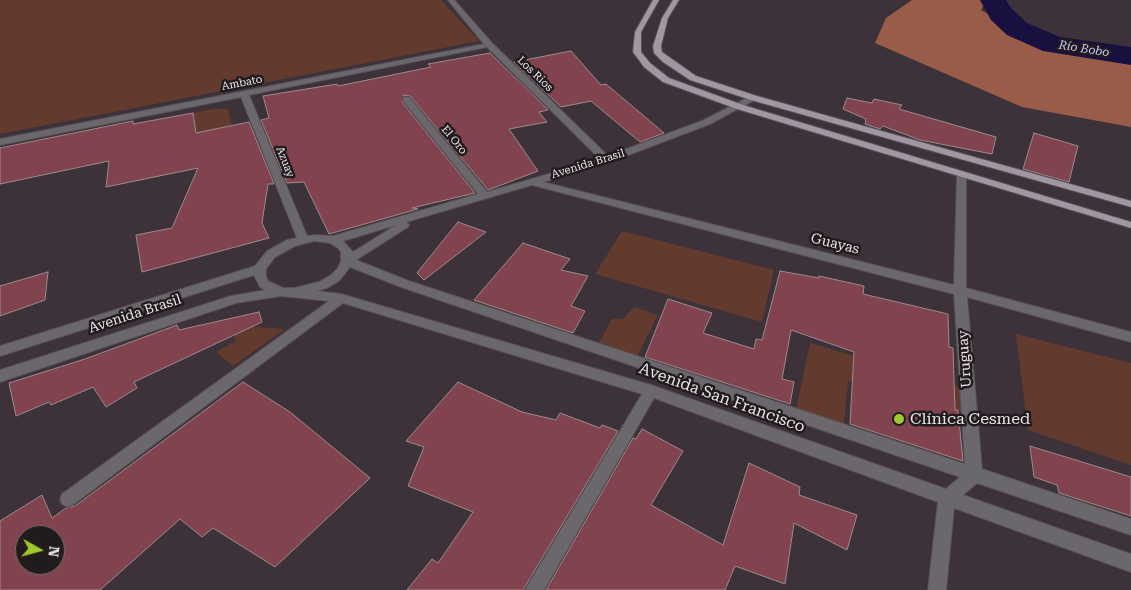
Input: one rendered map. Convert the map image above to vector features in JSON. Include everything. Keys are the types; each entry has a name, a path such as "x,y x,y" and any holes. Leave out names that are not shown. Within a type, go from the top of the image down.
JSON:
{"main road":[{"path":"656,0 638,32 637,52 647,65 666,80 740,106 962,176 1131,225"},
{"path":"676,0 665,18 657,46 658,53 693,78 754,98 1131,204"}],"street":[{"name":"Los Rios","path":"451,0 489,45 607,160"},
{"name":"Ambato","path":"0,142 489,45"},
{"name":"Azuay","path":"244,94 303,239"},
{"name":"Avenida Brasil","path":"303,239 333,240 417,217 484,194 607,160 707,122 754,98"},
{"name":"El Oro","path":"406,99 484,194"},
{"name":"Uruguay","path":"962,176 960,291 974,476"},
{"name":"Guayas","path":"531,182 960,291 1131,337"},
{"name":"Avenida Brasil","path":"0,376 236,299 323,285 339,274 347,261 417,217"},
{"path":"288,292 264,284 260,277 260,269 271,254 303,239"},
{"path":"333,240 342,245 347,252 347,261"},
{"name":"Avenida San Francisco","path":"347,261 405,284 1131,527"},
{"name":"Avenida Brasil","path":"0,351 260,269"},
{"name":"Avenida San Francisco","path":"288,292 341,298 651,390 1131,563"},
{"path":"68,500 341,298"},
{"path":"534,590 651,390"},
{"path":"937,590 947,498 974,476"}],"shaded area":[{"path":"0,0 441,0 479,41 0,134"},
{"path":"912,0 986,0 981,10 1035,40 1131,50 1131,127 1022,107 875,43 886,18"},
{"path":"213,109 228,109 232,126 196,133 193,113"},
{"path":"622,231 774,270 762,322 595,274"},
{"path":"634,307 658,315 636,359 599,343 612,319 623,319"},
{"path":"228,322 235,325 285,329 233,366 216,352 236,341"},
{"path":"1016,334 1131,363 1131,465 1028,430"},
{"path":"810,343 972,390 973,414 848,381 844,424 796,409"}],"building":[{"path":"571,51 601,85 606,84 664,133 640,142 591,101 561,107 514,62"},
{"path":"490,53 548,110 539,112 547,122 509,129 538,171 488,190 410,96 403,95 402,102 475,193 412,208 418,209 329,234 304,182 287,183 261,120 269,118 263,96 337,84 338,86 431,67 428,64"},
{"path":"847,98 872,103 874,99 902,105 899,109 996,137 992,154 920,140 883,126 880,129 865,124 866,119 843,109"},
{"path":"193,113 196,133 249,122 274,184 268,184 262,223 269,238 142,272 136,235 172,228 198,168 106,187 109,161 0,184 0,148 133,121 133,124"},
{"path":"1034,133 1078,146 1069,182 1023,169"},
{"path":"458,222 486,232 424,280 417,273"},
{"path":"523,243 570,259 561,270 588,276 571,306 585,311 573,333 474,300"},
{"path":"780,271 819,278 819,276 864,286 863,294 948,314 949,347 953,348 955,410 958,410 963,461 850,424 854,352 791,330 782,379 794,382 790,404 645,357 668,299 712,313 703,333 754,349 756,339 762,340"},
{"path":"48,272 45,300 0,316 0,286"},
{"path":"259,312 262,322 134,382 137,388 106,407 93,387 51,405 49,402 16,416 9,383 85,359 177,325 179,330"},
{"path":"243,382 290,412 370,478 275,567 213,528 202,537 180,519 100,590 0,590 0,521 42,495 52,518 66,508 75,506"},
{"path":"458,382 522,412 556,420 560,413 600,428 602,425 618,431 523,590 407,590 432,559 438,563 473,512 408,486 424,447 406,441"},
{"path":"642,429 683,451 651,505 723,545 749,463 800,487 799,495 857,515 847,550 794,523 785,584 735,566 725,590 546,590 633,438 636,439"},
{"path":"1030,446 1131,477 1131,516 1059,493 1057,485 1034,477"}],"waterway":[{"name":"Río Bobo","path":"993,0 1001,14 1017,29 1054,45 1131,56"}],"place":[{"name":"Clínica Cesmed","path":"899,419"}]}
